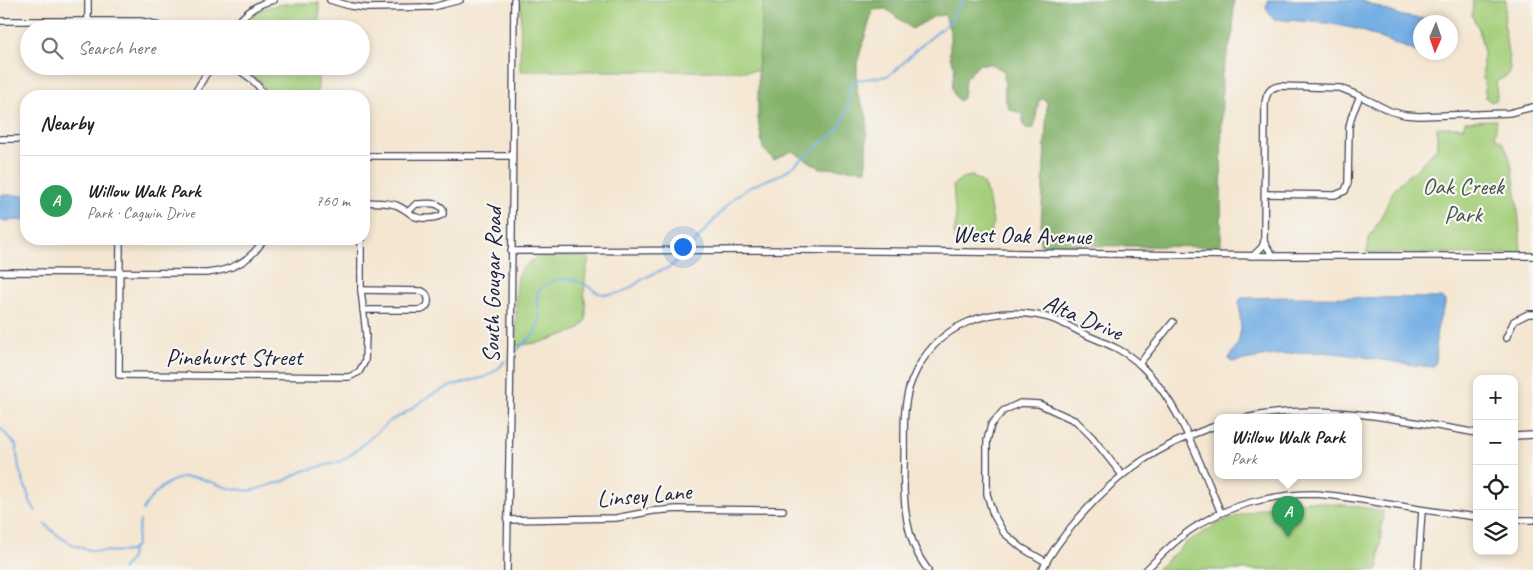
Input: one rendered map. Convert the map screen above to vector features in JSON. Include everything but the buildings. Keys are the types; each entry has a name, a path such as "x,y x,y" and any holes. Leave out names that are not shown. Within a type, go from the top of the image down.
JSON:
{"street":[{"path":"88,0 88,20"},
{"path":"240,20 248,11 274,0"},
{"path":"330,0 350,6 367,8 433,7 460,0"},
{"name":"South Gougar Road","path":"507,570 514,0"},
{"path":"0,21 20,21"},
{"path":"197,90 206,75"},
{"path":"246,75 256,83 261,90"},
{"path":"1253,256 1262,247 1264,242 1265,104 1266,96 1273,88 1279,86 1340,88 1390,111 1405,115 1509,113 1533,107"},
{"path":"1265,194 1335,195 1345,191 1348,183 1349,127 1360,96"},
{"path":"0,139 20,139"},
{"path":"370,156 512,156"},
{"path":"370,202 387,203 409,211 413,216 419,218 439,217 443,214 441,205 436,204 416,204 409,211"},
{"path":"1264,242 1271,253 1276,256"},
{"path":"120,245 120,273"},
{"path":"0,272 219,272 231,269 250,257 259,245"},
{"path":"361,245 361,290 363,310 421,310 426,309 428,306 428,297 422,291 361,290"},
{"name":"West Oak Avenue","path":"511,251 797,250 1253,256 1533,256"},
{"name":"Pinehurst Street","path":"120,273 119,375 349,377 360,372 365,361 366,334 363,310"},
{"name":"Alta Drive","path":"928,570 911,536 904,498 905,410 912,381 926,354 948,333 972,320 998,313 1023,313 1048,318 1110,345 1139,364 1158,385 1174,409 1221,513"},
{"path":"1506,338 1514,321 1528,314 1533,314"},
{"path":"1139,364 1173,322"},
{"path":"1046,562 1022,548 1004,533 993,514 987,494 987,441 991,425 1003,411 1020,402 1039,404 1076,421 1092,437 1122,475"},
{"path":"1270,414 1289,411 1351,412 1473,432"},
{"path":"1042,570 1069,529 1087,508 1122,475 1152,454 1187,436 1214,426"},
{"path":"1518,436 1533,435"},
{"path":"1146,570 1191,529 1221,513 1259,500 1315,494 1341,496 1473,517"},
{"name":"Linsey Lane","path":"508,520 616,518 677,509 783,510"},
{"path":"1418,570 1422,510"},
{"path":"1518,520 1533,520"}],"green space":[{"path":"521,0 764,0 758,71 520,71"},
{"path":"764,0 1234,0 1233,32 1222,74 1221,247 1040,245 1047,104 1045,99 1039,100 1034,128 1027,129 1024,126 1022,114 1009,109 1005,98 1004,71 991,64 980,64 965,79 963,98 959,101 953,89 955,67 950,58 950,31 945,15 935,16 912,29 886,9 873,10 857,63 857,93 867,117 866,170 820,168 792,151 774,160 763,149 758,119 758,71"},
{"path":"1473,0 1506,0 1504,25 1510,68 1508,75 1496,82 1497,99 1491,102 1486,98 1483,76 1483,48 1479,29 1472,16"},
{"path":"319,3 319,20 246,20 264,8 285,4"},
{"path":"252,75 318,75 318,90 266,90 261,82"},
{"name":"Oak Creek Park","path":"1497,120 1495,137 1502,142 1507,150 1514,178 1521,254 1367,253 1369,238 1382,216 1392,193 1403,179 1416,170 1437,147 1437,127 1464,127 1465,121"},
{"path":"972,176 982,182 988,195 993,223 990,236 981,243 955,244 956,221 953,185 962,178"},
{"path":"540,256 584,256 589,259 584,294 586,320 578,330 542,342 516,346 517,281 520,271"},
{"path":"1308,501 1383,511 1378,570 1156,570 1187,542 1223,521 1265,507"}],"water":[{"path":"1268,0 1360,0 1402,16 1413,17 1413,50 1357,29 1326,23 1273,19 1266,8"},
{"path":"0,195 20,195 20,220 0,221"},
{"path":"1241,298 1441,298 1445,301 1445,304 1437,331 1436,362 1432,367 1320,352 1283,354 1230,361 1229,358 1238,343 1241,329 1239,302"}],"waterway":[{"path":"689,249 739,194 752,186 784,173 838,130 849,108 848,88 857,80 887,76 895,71 916,50 952,20 963,0"},
{"path":"515,352 535,333 540,318 537,293 552,281 569,279 587,285 602,294 617,293 668,268 685,253"},
{"path":"143,511 150,499 159,490 181,477 199,478 228,488 250,491 284,481 303,471 339,462 353,453 390,421 431,395 451,386 485,377 498,369 505,361"},
{"path":"0,428 16,445 19,469 31,503 36,511"},
{"path":"122,570 130,560 131,551 136,545 140,521"},
{"path":"45,524 65,540 84,549 105,552 131,551"}],"place":[{"name":"Willow Walk Park","path":"1288,537"}]}
